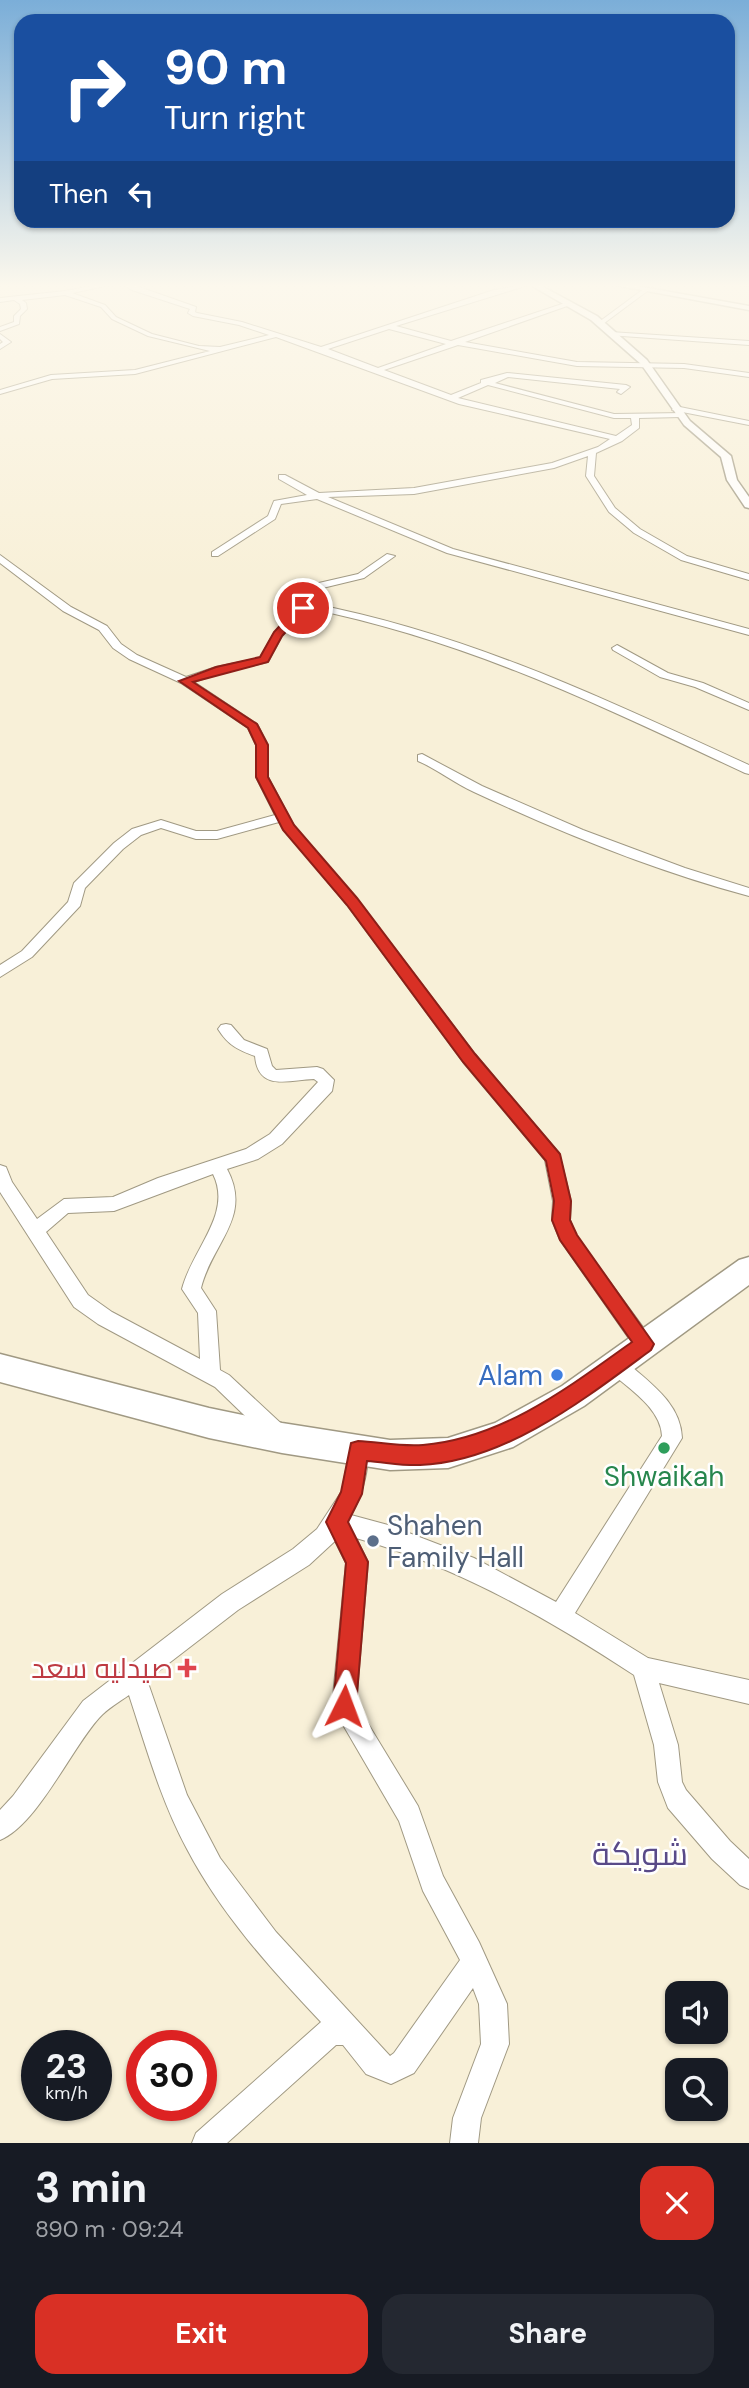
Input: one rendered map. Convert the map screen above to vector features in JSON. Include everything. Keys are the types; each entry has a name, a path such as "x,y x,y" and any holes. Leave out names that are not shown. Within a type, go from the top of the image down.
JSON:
{"main road":[{"path":"0,1368 209,1423 358,1450 421,1455 474,1447 522,1426 573,1396 749,1269"}],"street":[{"path":"0,392 31,383"},
{"path":"412,383 451,398 619,439"},
{"path":"451,398 482,383"},
{"path":"488,383 606,414 635,418 678,412 749,423"},
{"path":"592,383 626,387 621,392"},
{"path":"658,383 678,412 726,456 732,480 749,505"},
{"path":"215,554 272,517 277,503 318,496 435,488 554,464 592,453 619,439 636,426 635,418"},
{"path":"592,453 590,476 623,522 684,558 749,577"},
{"path":"282,477 318,496 450,551 749,632"},
{"path":"305,604 301,590 361,576 390,556"},
{"path":"0,558 67,609 103,628 125,652 185,681 253,726 262,745 262,777 282,817 352,902 476,1066 554,1158 562,1201 561,1220 569,1240 645,1344"},
{"path":"185,681 219,669 264,660 278,635 305,604"},
{"path":"305,604 363,614 417,628 488,654 749,770"},
{"path":"617,648 664,675 699,685 749,707"},
{"path":"422,758 481,790 630,854 749,892"},
{"path":"0,972 27,954 75,903 76,890 93,877 111,850 149,826 162,824 193,835 209,835 282,817"},
{"path":"36,1230 67,1205 94,1207 114,1204 164,1183 252,1154 276,1139 327,1083 323,1076 315,1073 289,1076 270,1073 263,1066 263,1055 239,1044 226,1029"},
{"path":"210,1373 207,1311 191,1289 205,1253 227,1213 226,1183 217,1166"},
{"path":"0,1175 77,1297 92,1310 210,1373 241,1395 282,1438"},
{"path":"560,1616 672,1438 673,1429 667,1415 616,1365"},
{"path":"0,1828 22,1805 90,1709 230,1602 312,1549 337,1522 352,1494 358,1450"},
{"path":"337,1522 388,1536 446,1558 560,1616 643,1668 749,1692"},
{"path":"337,1522 357,1562 344,1706 409,1815 432,1882 475,1962 493,2004 495,2044 467,2118 464,2143"},
{"path":"643,1668 666,1745 670,1782 677,1799 712,1840 749,1876"},
{"path":"134,1676 180,1806 213,1871 265,1940 376,2064 391,2070 404,2063 475,1962"},
{"path":"206,2143 331,2031 350,2032"}],"place":[{"name":"Alam","path":"557,1375"},
{"name":"Shwaikah","path":"664,1448"},
{"name":"Shahen Family Hall","path":"373,1541"},
{"name":"صيدليه سعد","path":"187,1668"}],"district":[{"name":"شويكة","path":"640,1853"}],"route":[{"path":"303,608 278,635 264,660 219,669 185,681 253,726 262,745 262,777 288,827 352,902 469,1058 554,1158 560,1180 561,1220 569,1240 645,1344 573,1396 512,1432 488,1442 436,1454 405,1456 358,1450 352,1494 337,1522 354,1550 357,1562 344,1706"}]}
